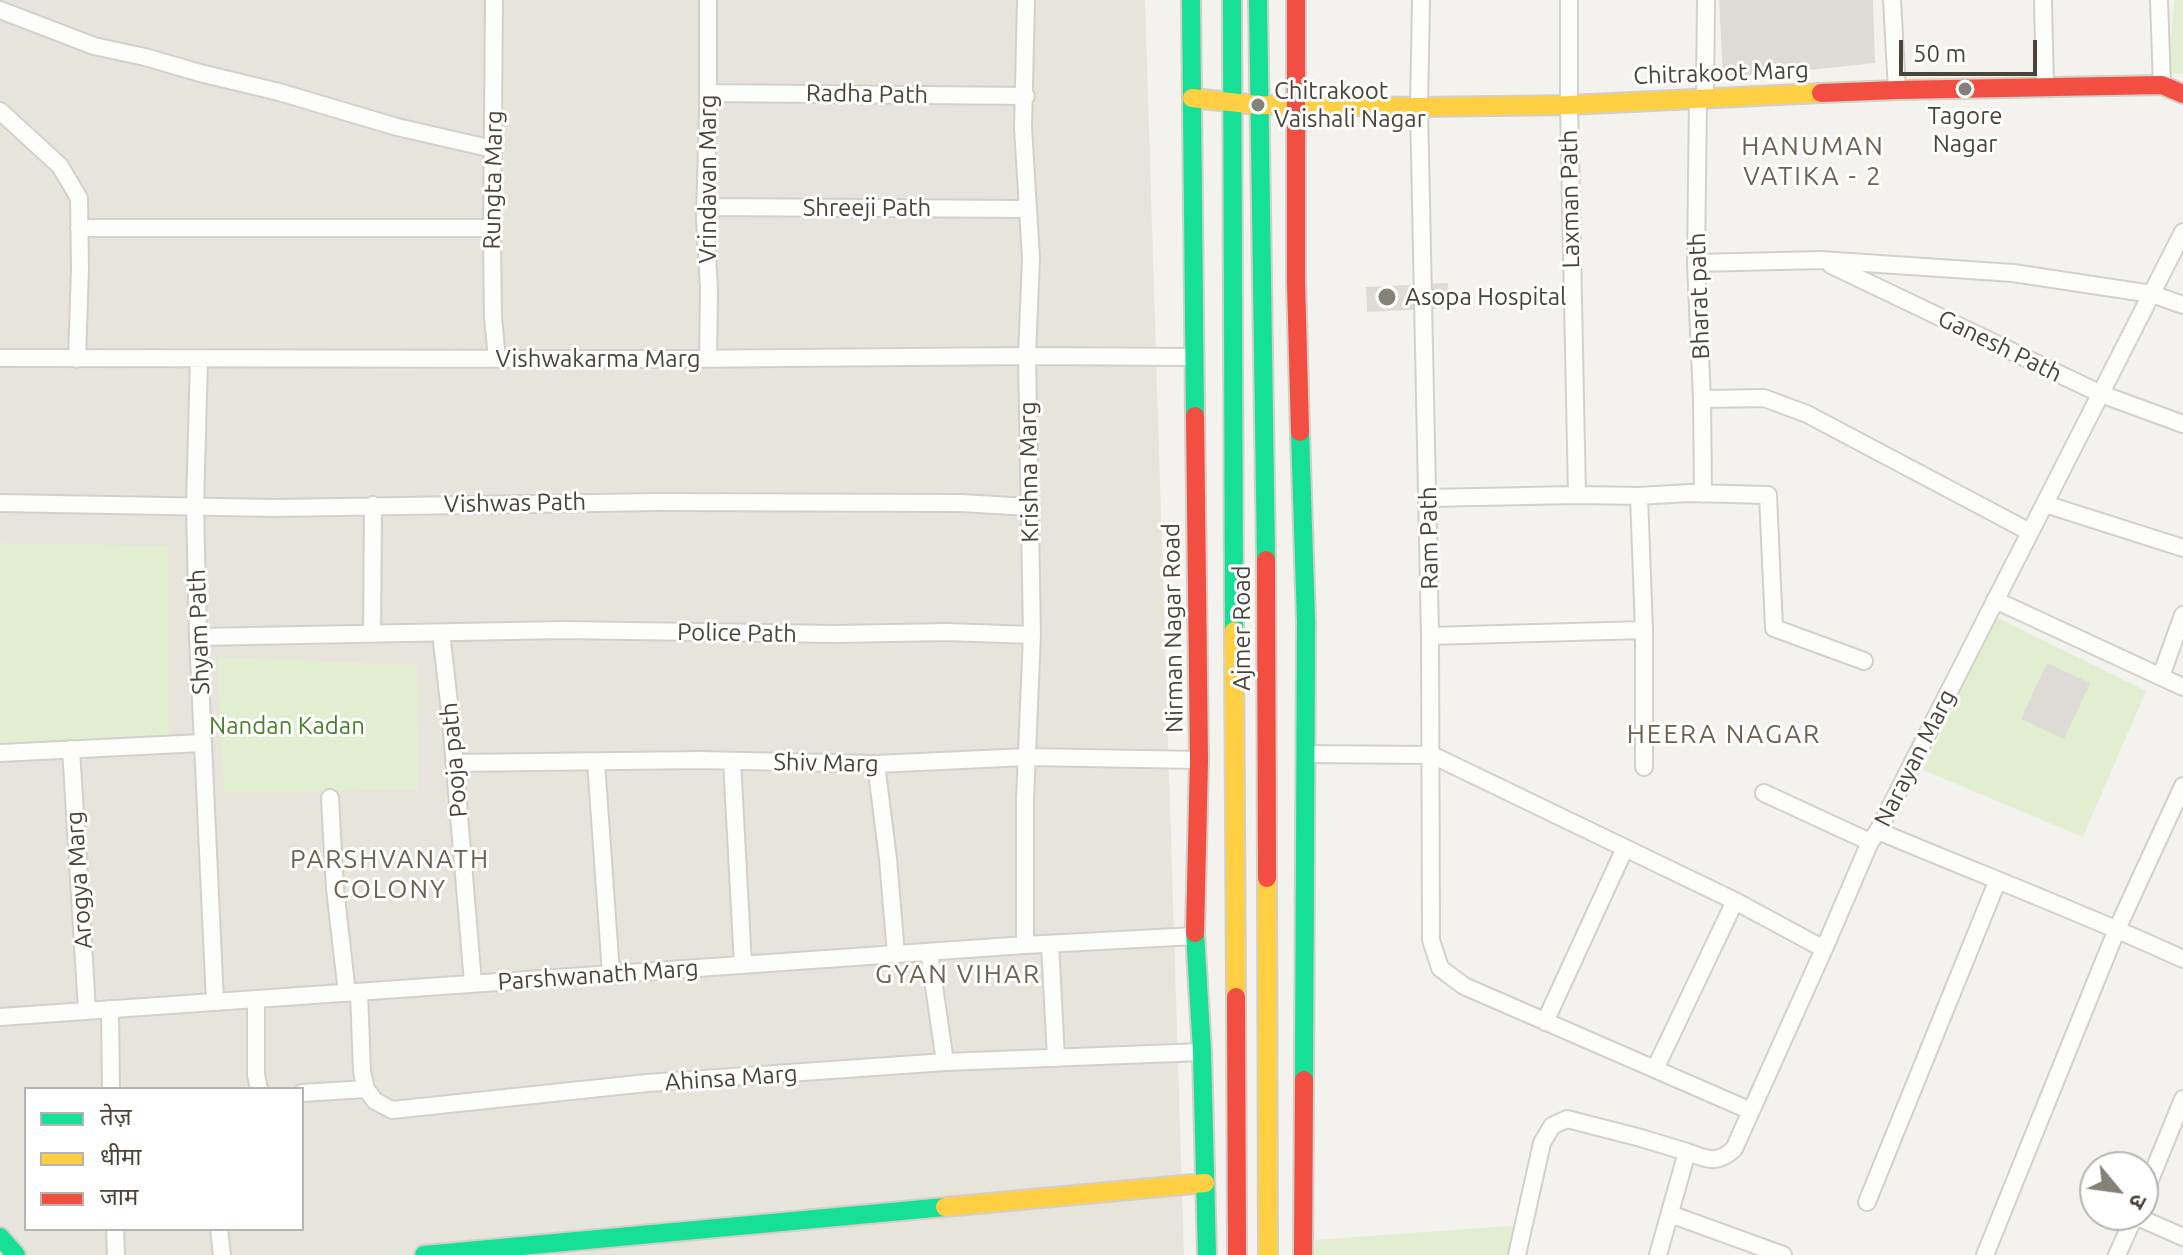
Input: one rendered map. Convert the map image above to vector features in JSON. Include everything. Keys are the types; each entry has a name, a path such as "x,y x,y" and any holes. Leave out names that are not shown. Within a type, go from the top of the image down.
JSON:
{"main road":[{"name":"Nirman Nagar Road","path":"1191,0 1199,760 1195,936 1202,1052 1207,1255"},
{"name":"Ajmer Road","path":"1232,0 1237,1255"},
{"name":"Ajmer Road","path":"1258,0 1266,591 1268,1255"},
{"path":"1296,0 1296,281 1306,622 1303,1255"},
{"name":"Chitrakoot Marg","path":"1192,98 1258,105 1419,107 1569,105 1897,90 2162,85 2183,94"},
{"path":"424,1255 1205,1183"},
{"path":"0,1237 16,1255"}],"street":[{"name":"Rungta Marg","path":"494,0 492,228 497,359"},
{"name":"Vrindavan Marg","path":"708,0 708,359"},
{"name":"Krishna Marg","path":"1025,945 1025,799 1032,635 1027,356 1031,258 1023,128 1026,0"},
{"name":"Ram Path","path":"1421,0 1419,107 1432,755 1431,940 1440,968 1464,986 1545,1022"},
{"name":"Laxman Path","path":"1569,0 1577,495"},
{"name":"Bharat path","path":"1703,494 1696,263 1706,0"},
{"path":"1892,0 1897,90"},
{"path":"2043,0 2045,88"},
{"path":"2159,0 2162,85"},
{"path":"0,10 94,46 279,92 397,127 493,149"},
{"name":"Radha Path","path":"708,93 1026,96"},
{"path":"0,111 60,166 79,198 77,359"},
{"name":"Shreeji Path","path":"706,207 1028,209"},
{"path":"79,228 492,228"},
{"name":"Narayan Marg","path":"1687,1152 1711,1160 1724,1158 1734,1149 1874,836 2183,232"},
{"path":"1696,263 1821,260 2013,273 2152,294 2183,305"},
{"name":"Ganesh Path","path":"1821,260 2101,394 2183,424"},
{"name":"Vishwakarma Marg","path":"0,358 1195,357"},
{"name":"Shyam Path","path":"199,359 195,507 198,637 215,1002"},
{"path":"1702,399 1764,398 1807,414 2030,532"},
{"path":"1428,498 1768,495 1774,628 1864,661"},
{"path":"1639,496 1644,630 1644,767"},
{"name":"Vishwas Path","path":"0,503 195,507 672,502 961,503 1029,507"},
{"path":"2045,504 2183,548"},
{"path":"372,634 373,505"},
{"path":"1995,600 2183,687"},
{"path":"2161,676 2183,615"},
{"name":"Police Path","path":"198,637 563,630 1032,635"},
{"path":"1430,636 1644,630"},
{"name":"Pooja path","path":"441,633 473,983"},
{"path":"0,753 202,743"},
{"name":"Arogya Marg","path":"71,749 87,1010"},
{"path":"1305,754 1432,755 1735,901 1824,949"},
{"name":"Shiv Marg","path":"454,763 732,761 876,764 1027,757 1199,760"},
{"path":"732,761 743,965"},
{"path":"596,762 611,974"},
{"path":"876,764 896,954"},
{"path":"1985,1255 2117,929 2176,818 2183,786"},
{"path":"1764,793 2117,929 2183,959"},
{"path":"304,1093 366,1089 335,889 330,798"},
{"path":"1625,848 1545,1022 1751,1111"},
{"path":"1867,1202 1997,882"},
{"path":"1655,1069 1735,901"},
{"name":"Parshwanath Marg","path":"0,1017 1025,945 1195,936"},
{"path":"1050,944 1056,1058"},
{"path":"929,952 945,1062"},
{"path":"256,999 259,1087"},
{"path":"110,1009 111,1087"},
{"name":"Ahinsa Marg","path":"366,1089 375,1101 392,1110 647,1083 945,1062 1202,1052"},
{"path":"2159,1158 2182,1102"},
{"path":"1517,1255 1542,1143 1552,1126 1567,1119 1687,1152 1658,1255"},
{"path":"1670,1214 1783,1255"},
{"path":"2159,1226 2183,1237"},
{"path":"115,1231 116,1255"},
{"path":"219,1231 222,1255"},
{"path":"2117,1255 2128,1231"}],"shaded area":[{"path":"0,0 1145,0 1184,1255 0,1255"}],"green space":[{"path":"2174,0 2183,0 2183,74 2168,73"},
{"path":"0,543 168,546 169,738 0,746"},
{"path":"1996,617 2146,691 2083,837 1923,770"},
{"name":"Nandan Kadan","path":"217,657 417,665 418,790 224,793"},
{"path":"1524,1225 1516,1255 1314,1255 1315,1240"}],"building":[{"path":"1719,0 1873,0 1875,63 1723,76"},
{"path":"1448,283 1449,308 1367,312 1366,287"},
{"path":"2047,663 2090,683 2064,739 2021,719"}],"traffic: fast":[{"path":"1191,0 1195,416"},
{"path":"1232,0 1234,631"},
{"path":"1258,0 1266,560"},
{"path":"1300,432 1306,622 1304,1080"},
{"path":"1195,933 1202,1052 1207,1255"},
{"path":"424,1255 945,1207"},
{"path":"0,1237 16,1255"}],"traffic: slow":[{"path":"1192,98 1258,105 1419,107 1569,105 1821,93"},
{"path":"1234,631 1236,997"},
{"path":"1267,878 1268,1255"},
{"path":"945,1207 1205,1183"}],"traffic: jam":[{"path":"1296,0 1296,281 1300,432"},
{"path":"1821,93 2162,85 2183,94"},
{"path":"1195,416 1199,760 1195,933"},
{"path":"1266,560 1267,878"},
{"path":"1236,997 1237,1255"},
{"path":"1303,1255 1304,1080"}],"place":[{"name":"Tagore Nagar","path":"1965,89"},
{"name":"Chitrakoot Vaishali Nagar","path":"1258,105"},
{"name":"Asopa Hospital","path":"1387,297"}],"district":[{"name":"HANUMAN VATIKA - 2","path":"1813,161"},
{"name":"HEERA NAGAR","path":"1724,734"},
{"name":"PARSHVANATH COLONY","path":"390,874"},
{"name":"GYAN VIHAR","path":"958,974"}]}
